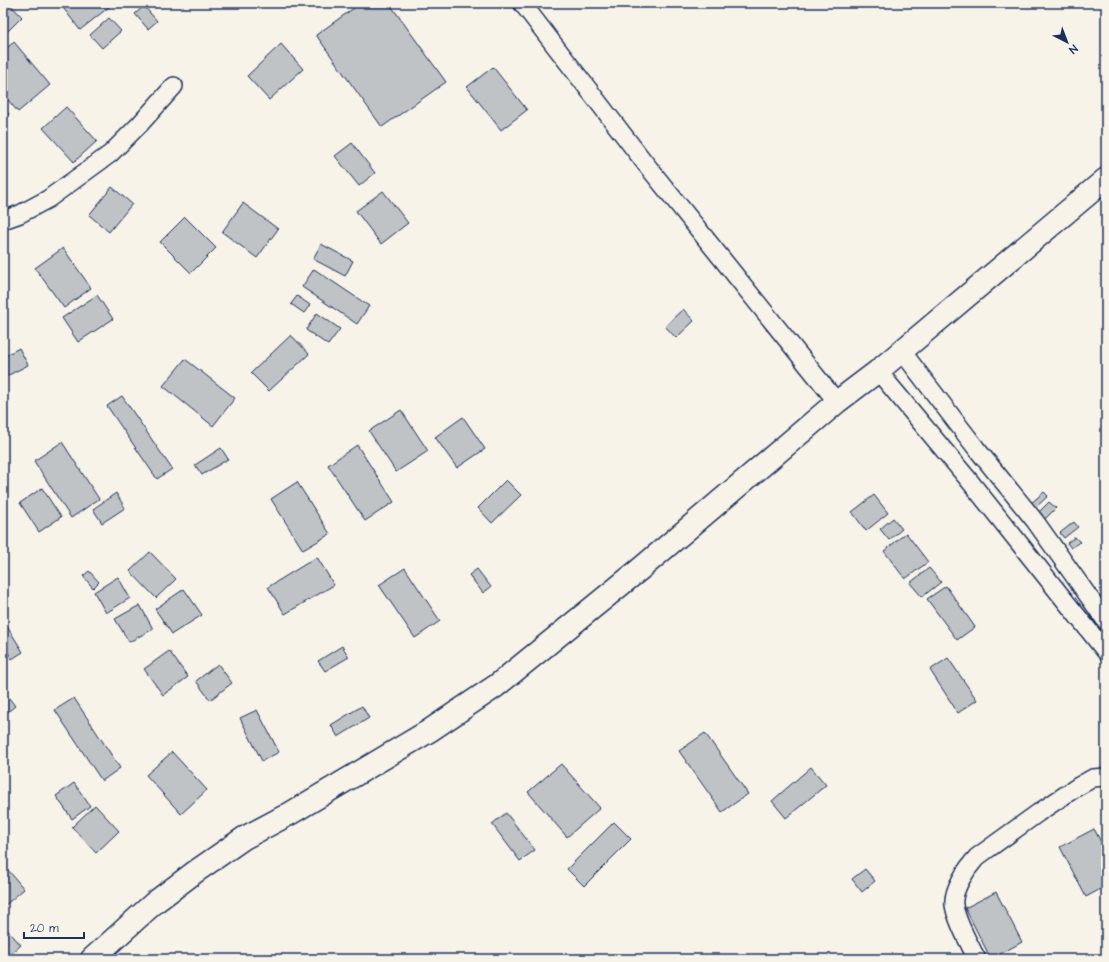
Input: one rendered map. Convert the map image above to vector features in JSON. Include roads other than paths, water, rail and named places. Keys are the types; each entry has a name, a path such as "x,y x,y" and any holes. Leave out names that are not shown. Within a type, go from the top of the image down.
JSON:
{"main road":[{"path":"92,959 154,903 244,838 310,802 429,731 496,686 639,570 1106,179"}],"street":[{"path":"522,3 645,163 838,402"},
{"path":"3,220 20,214 48,199 110,154 140,124 174,86"},
{"path":"901,350 976,448 1035,521 1106,621"},
{"path":"878,370 978,491 1106,652"},
{"path":"978,959 956,915 953,904 959,884 969,865 1038,813 1077,787 1092,778 1106,777"}]}
